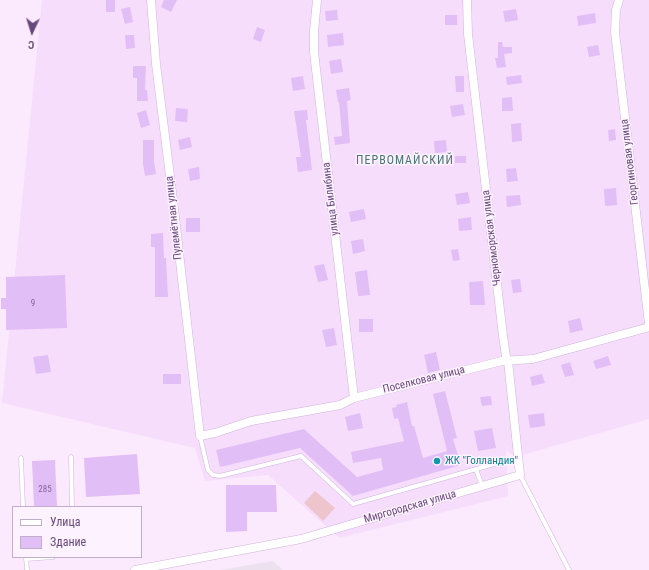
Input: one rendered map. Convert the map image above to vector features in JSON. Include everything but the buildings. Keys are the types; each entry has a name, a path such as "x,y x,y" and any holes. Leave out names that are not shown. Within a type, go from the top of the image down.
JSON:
{"street":[{"name":"Пулемётная улица","path":"151,0 156,64 200,436"},
{"name":"улица Билибина","path":"317,0 314,31 314,52 354,398"},
{"name":"Черноморская улица","path":"467,0 469,42 503,336 508,361 520,475"},
{"name":"Георгиновая улица","path":"619,0 616,10 615,32 649,324"},
{"name":"Поселковая улица","path":"200,436 215,433 251,421 340,405 354,398 494,363 533,360 649,327"},
{"name":"Миргородская улица","path":"136,570 301,539 520,475"}],"lane":[{"path":"200,436 208,470 213,475 220,476 300,456 353,504 501,462"},
{"path":"71,457 72,506"},
{"path":"21,458 23,506"},
{"path":"476,469 482,486"},
{"path":"520,475 569,570"},
{"path":"26,558 27,570"}],"shaded area":[{"path":"42,0 649,0 649,419 515,457 506,450 508,496 339,538 268,475 205,481 195,448 2,403"},
{"path":"315,491 335,508 323,521 304,503"},
{"path":"273,561 283,570 220,570"}],"place":[{"name":"ЖК \"Голландия\"","path":"437,461"}],"district":[{"name":"ПЕРВОМАЙСКИЙ","path":"405,161"}]}
